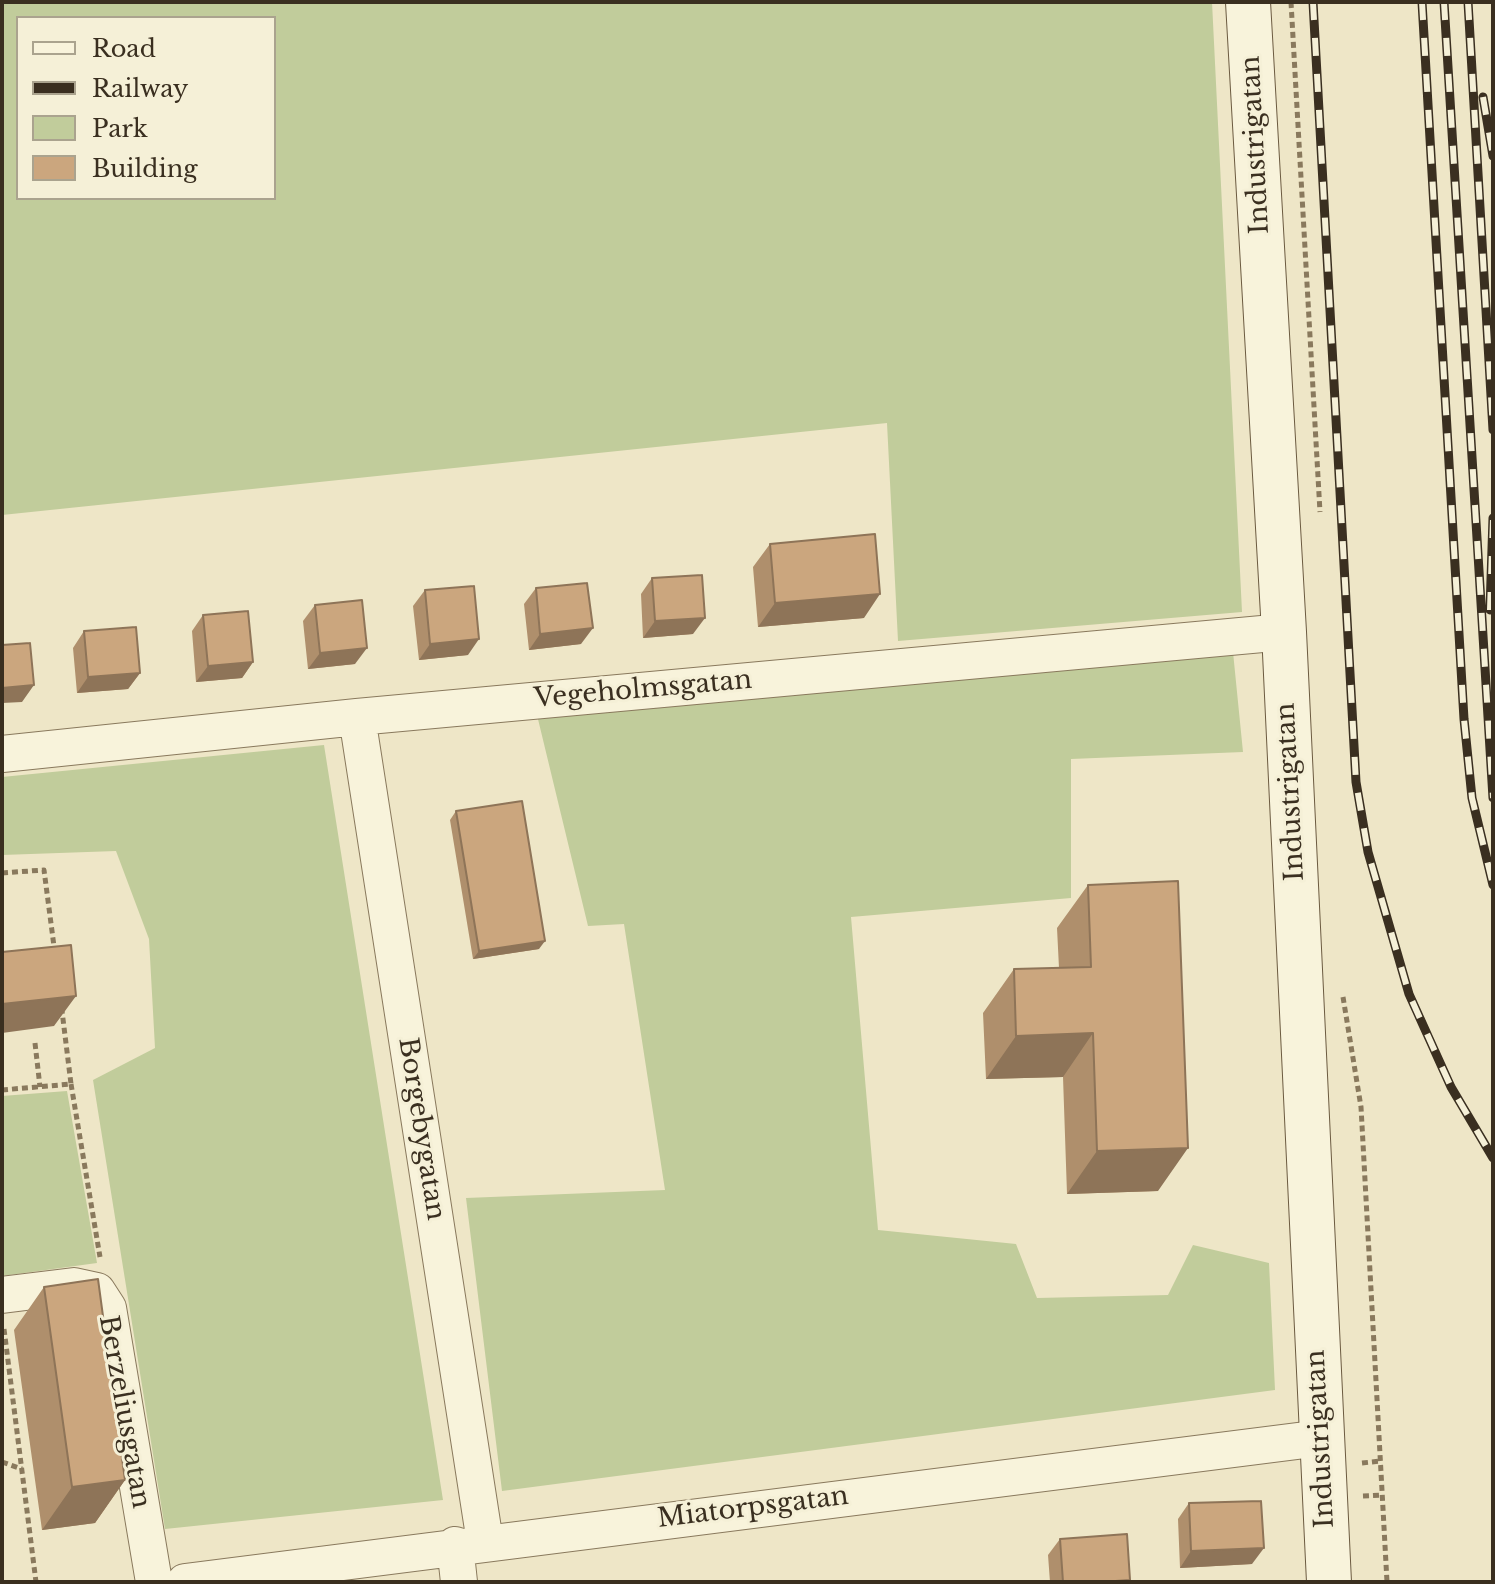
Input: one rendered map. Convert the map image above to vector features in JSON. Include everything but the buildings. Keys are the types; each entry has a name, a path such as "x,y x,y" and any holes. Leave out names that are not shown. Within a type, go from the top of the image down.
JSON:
{"street":[{"name":"Industrigatan","path":"1248,2 1284,632 1329,1582"},
{"name":"Vegeholmsgatan","path":"2,754 357,717 1284,632"},
{"name":"Borgebygatan","path":"357,717 470,1544 459,1582"},
{"name":"Berzeliusgatan","path":"3,1311 74,1286 97,1291 108,1308 154,1582"},
{"name":"Miatorpsgatan","path":"185,1582 1321,1438"}],"path":[{"path":"1291,2 1320,522"},
{"path":"2,873 44,870 56,961"},
{"path":"1343,989 1361,1107 1387,1582"},
{"path":"61,1002 71,1084 103,1277 97,1291"},
{"path":"35,1043 40,1087"},
{"path":"2,1090 71,1084"},
{"path":"3,1311 36,1582"},
{"path":"2,1462 22,1469"}],"green space":[{"path":"2,2 1212,2 1242,612 898,641 887,423 2,515"},
{"path":"1233,652 1243,752 1071,759 1071,898 851,917 878,1230 1016,1244 1037,1298 1168,1295 1193,1245 1269,1263 1275,1390 502,1491 466,1198 665,1190 624,924 588,926 537,715"},
{"path":"324,745 443,1500 165,1529 93,1080 155,1048 149,939 116,851 2,855 2,777"},
{"path":"67,1091 97,1263 2,1276 2,1096"}],"railway":[{"path":"1313,2 1356,782 1368,852 1409,994 1451,1087 1493,1158"},
{"path":"1422,2 1464,719 1472,798 1493,885"},
{"path":"1444,2 1493,798"},
{"path":"1468,2 1493,430"},
{"path":"1483,97 1493,156"},
{"path":"1490,610 1493,518"}]}
